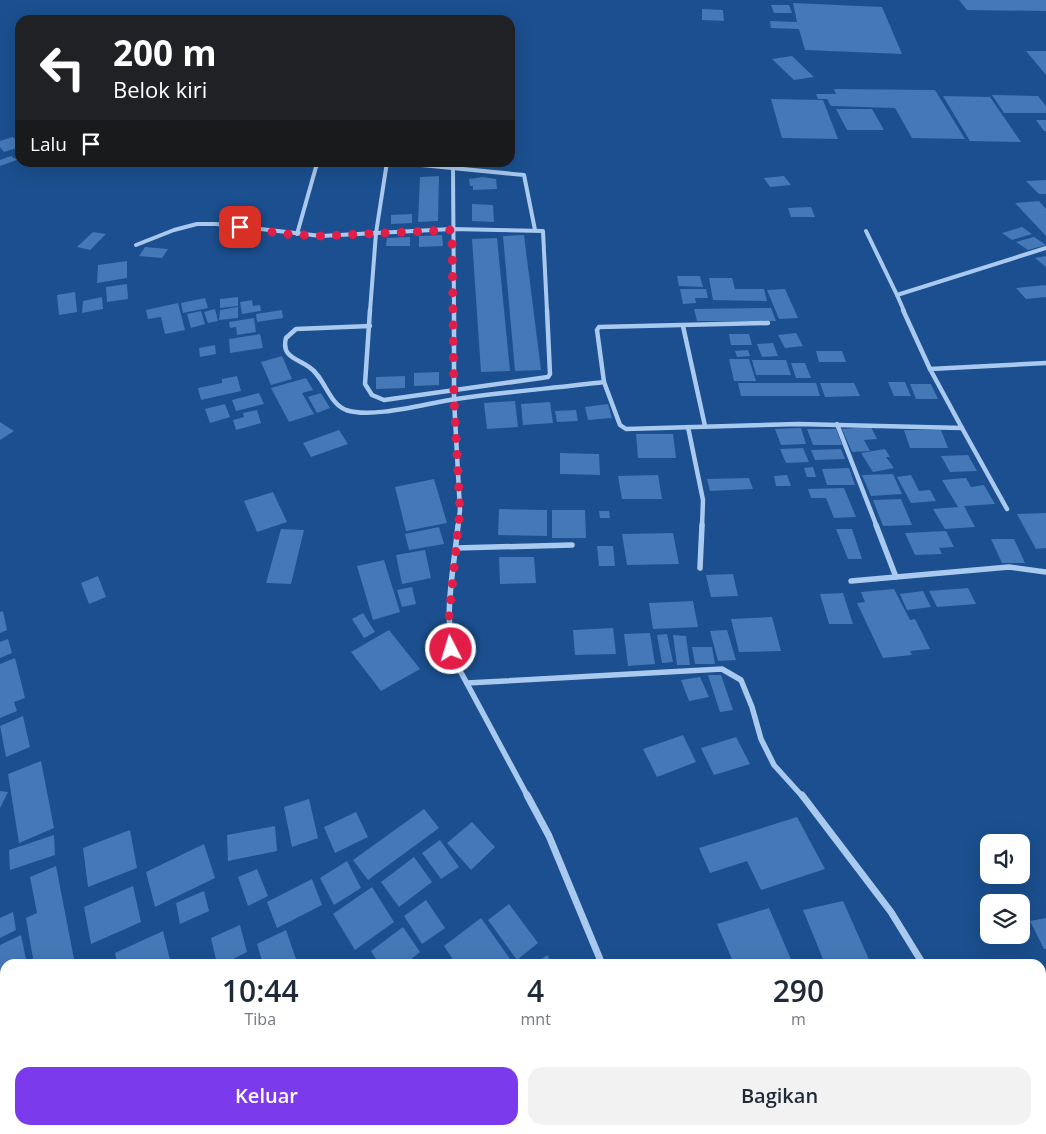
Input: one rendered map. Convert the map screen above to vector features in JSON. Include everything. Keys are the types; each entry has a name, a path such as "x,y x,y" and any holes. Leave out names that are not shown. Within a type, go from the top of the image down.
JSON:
{"street":[{"path":"297,234 316,167"},
{"path":"136,245 174,230 197,224 216,224 321,236 376,234 452,230 543,231 550,374 544,379 384,400 374,398 367,391 365,384 376,234 386,167"},
{"path":"443,167 524,175 535,230"},
{"path":"453,168 454,399 460,510 448,627 451,649 467,683 549,836 600,959"},
{"path":"866,231 930,369 1007,509"},
{"path":"897,296 904,292 1046,248"},
{"path":"768,323 599,327 597,330 604,382 620,425 626,429 688,426 837,424 962,428"},
{"path":"370,326 296,330 289,332 286,337 286,350 289,356 315,371 337,404 346,410 374,412 454,399 604,382"},
{"path":"683,326 705,426"},
{"path":"930,369 1046,363"},
{"path":"837,424 896,577"},
{"path":"688,426 703,500 700,568"},
{"path":"456,548 572,545"},
{"path":"851,581 1009,567 1046,572"},
{"path":"467,683 722,669 735,675 741,680 752,707 761,739 774,765 798,790 890,912 920,959"}],"building":[{"path":"959,0 1046,0 1046,11 967,10"},
{"path":"793,3 882,7 902,54 805,50 799,29 771,28 770,21 797,22"},
{"path":"771,5 789,5 792,13 774,13"},
{"path":"702,9 723,10 724,21 702,20"},
{"path":"1026,51 1046,51 1046,75"},
{"path":"792,56 814,77 794,80 772,59"},
{"path":"834,89 935,90 965,139 912,138 895,108 831,106 827,99 818,99 816,94 836,94"},
{"path":"992,95 1038,96 1046,106 1046,113 1004,113"},
{"path":"943,96 990,97 1021,142 970,141"},
{"path":"771,99 823,100 838,139 782,138"},
{"path":"836,109 872,109 884,130 847,130"},
{"path":"1036,120 1046,120 1046,131 1044,131"},
{"path":"13,137 15,139 15,149 4,152 0,147 0,141"},
{"path":"11,156 15,159 15,161 0,166 0,160"},
{"path":"439,176 438,221 418,222 420,177"},
{"path":"784,176 791,185 770,187 764,178"},
{"path":"483,177 496,179 497,189 473,190 469,179"},
{"path":"1046,180 1046,194 1039,194 1026,181"},
{"path":"1039,201 1046,209 1046,236 1015,203"},
{"path":"472,204 493,205 494,222 472,221"},
{"path":"811,207 815,217 791,217 788,208"},
{"path":"412,214 412,223 391,224 391,215"},
{"path":"1022,227 1032,234 1012,240 1002,233"},
{"path":"93,232 106,234 90,250 77,247"},
{"path":"442,235 443,246 419,247 419,236"},
{"path":"524,235 541,370 515,371 503,236"},
{"path":"410,237 410,246 386,246 387,238"},
{"path":"1034,237 1046,245 1028,250 1016,242"},
{"path":"497,238 510,371 481,372 472,239"},
{"path":"145,247 168,249 162,258 139,256"},
{"path":"1046,256 1046,267 1035,258"},
{"path":"127,261 127,278 97,283 98,265"},
{"path":"677,276 700,276 703,287 679,286"},
{"path":"709,278 732,278 735,289 764,289 767,301 713,300"},
{"path":"127,284 128,299 107,302 106,287"},
{"path":"1046,285 1046,297 1026,299 1016,288"},
{"path":"680,289 706,289 708,298 695,298 696,303 683,304"},
{"path":"785,289 798,318 779,319 767,290"},
{"path":"75,292 77,312 59,315 57,295"},
{"path":"102,297 103,309 82,313 83,301"},
{"path":"238,297 238,306 220,308 220,299"},
{"path":"205,298 208,308 183,313 181,303"},
{"path":"252,300 253,306 260,305 261,311 242,314 240,302"},
{"path":"178,303 185,330 165,334 161,317 148,319 146,310"},
{"path":"238,307 238,318 219,320 220,310"},
{"path":"771,308 776,321 697,321 694,309"},
{"path":"215,309 218,321 208,323 204,312"},
{"path":"282,310 283,318 257,322 256,314"},
{"path":"201,311 205,324 191,328 187,314"},
{"path":"254,318 256,332 237,335 236,327 230,328 229,322"},
{"path":"796,333 803,346 785,348 778,335"},
{"path":"260,334 263,348 230,353 229,339"},
{"path":"729,334 749,334 752,345 731,345"},
{"path":"773,343 778,356 762,357 757,344"},
{"path":"215,345 216,354 200,357 199,348"},
{"path":"748,350 750,356 737,357 735,351"},
{"path":"816,351 842,351 846,362 819,362"},
{"path":"282,356 292,379 271,385 261,362"},
{"path":"729,359 749,359 756,381 734,381"},
{"path":"752,360 786,360 791,375 756,375"},
{"path":"791,363 805,363 811,378 796,378"},
{"path":"439,372 439,385 414,386 414,373"},
{"path":"237,376 241,391 201,400 198,388 222,383 222,379"},
{"path":"405,376 405,388 376,389 376,377"},
{"path":"306,378 313,390 302,393 314,414 289,422 271,388"},
{"path":"888,382 905,382 911,396 894,396"},
{"path":"738,383 816,383 820,396 741,396"},
{"path":"820,383 854,383 860,396 825,397"},
{"path":"910,384 931,384 938,399 916,399"},
{"path":"259,393 264,404 236,411 232,400"},
{"path":"321,393 330,408 317,413 308,397"},
{"path":"515,401 518,427 487,429 484,403"},
{"path":"550,402 553,423 523,425 521,404"},
{"path":"225,404 230,417 210,423 205,409"},
{"path":"608,404 612,418 588,420 585,407"},
{"path":"257,410 261,423 236,430 233,420 244,417 243,413"},
{"path":"576,410 578,421 557,422 555,411"},
{"path":"0,422 14,431 0,440"},
{"path":"871,427 877,439 864,440 870,451 852,452 842,429"},
{"path":"801,428 806,444 781,445 775,429"},
{"path":"807,429 836,429 842,445 813,445"},
{"path":"339,430 348,444 311,457 303,443"},
{"path":"904,430 941,430 948,448 910,448"},
{"path":"636,434 673,434 676,458 638,458"},
{"path":"803,448 809,462 786,463 780,449"},
{"path":"841,449 845,459 815,460 811,450"},
{"path":"885,449 890,457 886,457 894,468 873,472 861,453"},
{"path":"560,453 599,454 600,475 560,474"},
{"path":"968,455 977,471 950,472 941,456"},
{"path":"813,467 816,477 807,477 804,468"},
{"path":"849,468 855,485 827,485 822,469"},
{"path":"893,474 902,494 871,496 862,475"},
{"path":"658,475 662,499 622,499 618,476"},
{"path":"787,475 791,486 776,486 774,476"},
{"path":"911,475 919,491 930,490 936,501 911,503 897,477"},
{"path":"749,478 753,489 710,491 707,479"},
{"path":"966,478 971,487 984,485 995,504 964,506 975,527 945,529 933,509 958,507 942,480"},
{"path":"434,479 447,523 406,531 395,487"},
{"path":"844,488 856,517 834,518 826,498 811,498 808,489"},
{"path":"273,492 287,522 257,532 244,501"},
{"path":"901,499 912,525 883,526 873,500"},
{"path":"499,509 547,510 547,536 498,535"},
{"path":"552,510 585,510 586,538 552,538"},
{"path":"599,511 609,511 610,518 600,518"},
{"path":"1046,513 1046,548 1036,549 1017,514"},
{"path":"439,527 444,544 409,550 405,534"},
{"path":"281,529 304,530 291,584 266,583"},
{"path":"836,529 852,529 862,559 848,559"},
{"path":"946,531 954,547 939,548 942,554 915,555 905,533"},
{"path":"673,533 679,564 627,565 622,534"},
{"path":"991,539 1014,539 1025,563 1002,563"},
{"path":"597,546 613,546 615,566 599,566"},
{"path":"425,550 431,578 402,584 396,555"},
{"path":"499,557 534,557 536,583 500,584"},
{"path":"384,560 400,612 373,620 357,566"},
{"path":"733,574 738,596 711,597 706,575"},
{"path":"98,576 106,597 89,604 81,583"},
{"path":"412,587 416,604 402,607 397,590"},
{"path":"968,588 976,604 937,607 929,591"},
{"path":"894,589 910,620 915,619 930,649 910,651 912,655 883,658 857,603 865,602 861,592"},
{"path":"923,591 931,607 907,610 900,594"},
{"path":"843,593 853,624 829,624 820,594"},
{"path":"693,601 698,627 653,629 649,603"},
{"path":"3,611 7,630 0,633 0,612"},
{"path":"363,613 375,632 364,638 352,619"},
{"path":"772,617 781,651 739,652 731,619"},
{"path":"613,628 616,654 575,655 573,630"},
{"path":"389,630 420,669 381,691 351,652"},
{"path":"727,630 736,660 718,661 710,631"},
{"path":"650,633 655,664 628,666 624,634"},
{"path":"667,634 673,662 662,663 657,635"},
{"path":"673,635 686,636 690,665 677,665"},
{"path":"8,639 12,653 0,658 0,642"},
{"path":"692,647 712,647 715,664 695,664"},
{"path":"15,658 25,698 14,702 17,711 0,718 0,664"},
{"path":"708,675 721,675 733,710 720,712"},
{"path":"700,677 709,697 689,701 681,680"},
{"path":"23,716 30,747 6,757 0,726"},
{"path":"683,735 696,762 657,777 643,749"},
{"path":"736,737 750,764 714,775 701,748"},
{"path":"41,761 54,828 19,843 8,774"},
{"path":"0,791 8,792 0,808"},
{"path":"309,799 318,838 292,847 284,807"},
{"path":"424,809 439,828 368,880 353,860"},
{"path":"356,812 368,837 335,853 324,827"},
{"path":"797,817 825,869 761,890 747,861 710,873 699,848"},
{"path":"472,822 495,847 471,870 447,843"},
{"path":"275,826 277,851 228,861 227,835"},
{"path":"130,830 137,868 88,887 83,848"},
{"path":"54,835 55,855 10,870 9,850"},
{"path":"440,840 459,867 441,879 422,853"},
{"path":"204,844 215,878 155,907 146,872"},
{"path":"414,857 432,882 399,907 381,882"},
{"path":"347,861 361,888 334,905 320,878"},
{"path":"56,866 74,959 33,959 26,918 37,913 30,877"},
{"path":"257,869 268,896 248,906 238,877"},
{"path":"312,879 322,905 277,928 267,902"},
{"path":"133,886 141,922 91,944 84,907"},
{"path":"372,887 394,922 355,950 333,914"},
{"path":"204,891 209,911 180,924 176,903"},
{"path":"426,900 445,928 422,944 404,916"},
{"path":"843,901 869,959 823,959 803,910"},
{"path":"509,904 538,943 516,959 488,920"},
{"path":"769,908 791,959 732,959 717,924"},
{"path":"13,912 16,930 0,938 0,918"},
{"path":"481,918 510,959 453,959 444,946"},
{"path":"1046,918 1046,949 1044,949 1030,921"},
{"path":"240,925 247,952 233,959 216,959 211,938"},
{"path":"403,927 420,952 411,959 376,959 371,951"},
{"path":"286,930 296,959 262,959 257,944"},
{"path":"163,931 170,959 116,959 115,953"},
{"path":"21,935 26,959 0,959 0,945"},
{"path":"547,955 550,959 542,959"}],"route":[{"path":"240,227 284,234 321,236 452,230 454,399 460,510 448,627 451,649"}]}
